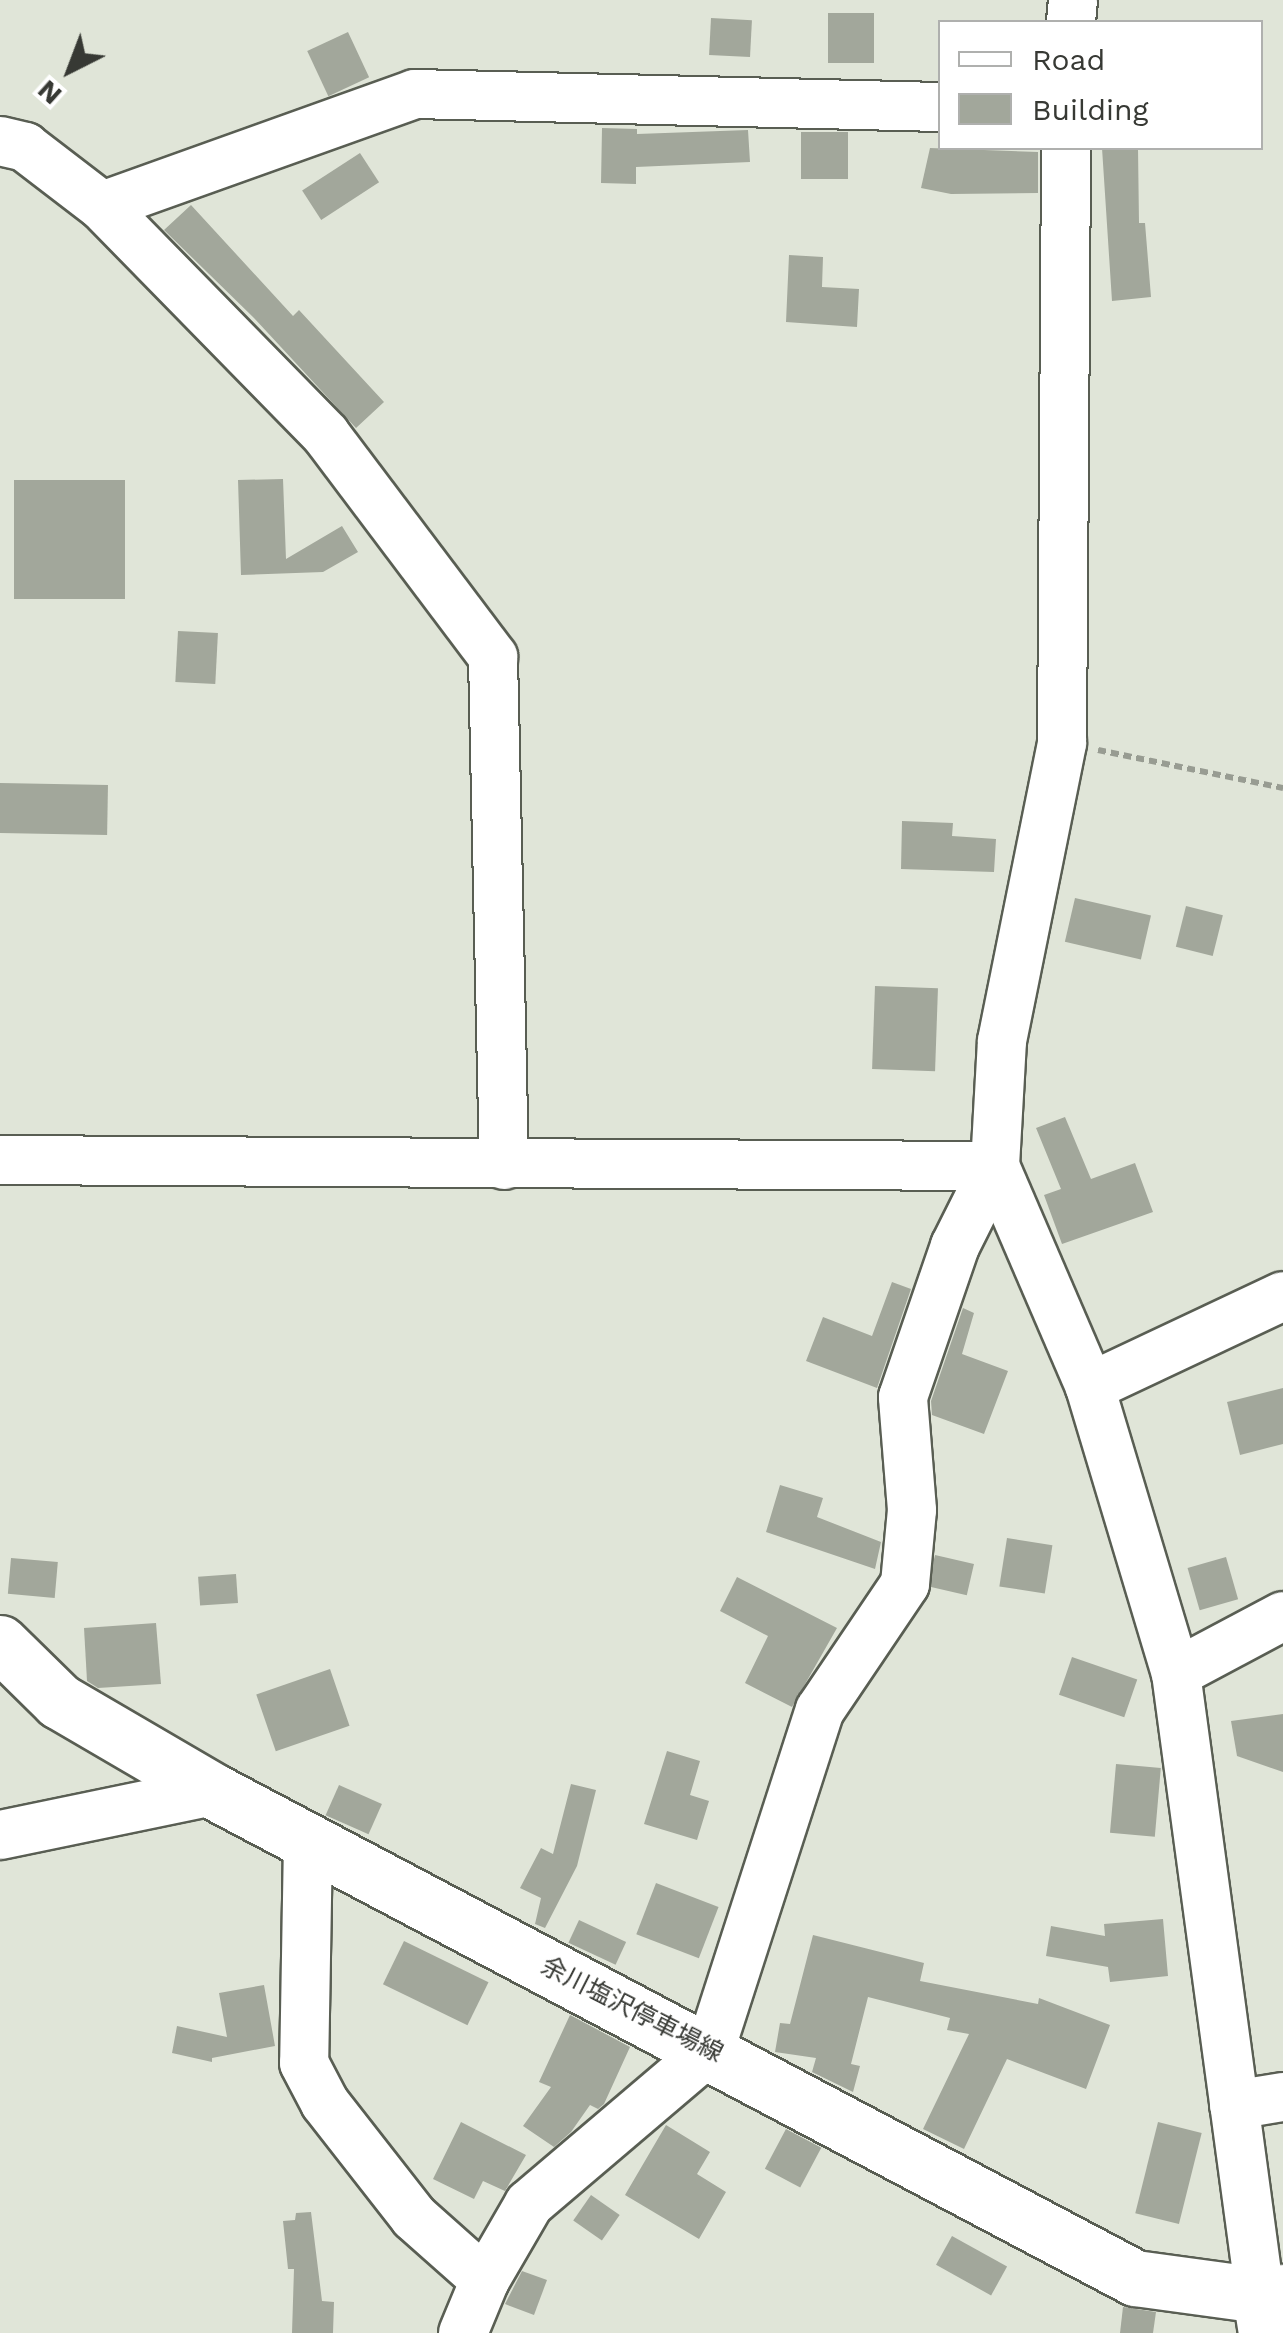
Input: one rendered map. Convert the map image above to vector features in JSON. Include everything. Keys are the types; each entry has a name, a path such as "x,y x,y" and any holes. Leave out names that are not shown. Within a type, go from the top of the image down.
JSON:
{"main road":[{"name":"余川塩沢停車場線","path":"0,1643 59,1701 213,1792 710,2050 1135,2278 1270,2306"}],"street":[{"path":"102,206 416,94 938,107"},
{"path":"0,141 25,147 102,206 326,435 493,656 504,1165"},
{"path":"462,2333 485,2280 529,2204 710,2050 820,1710 905,1584 912,1510 903,1397 955,1246 995,1166 1002,1041 1062,743 1066,150"},
{"path":"0,1160 995,1166"},
{"path":"995,1166 1090,1387 1176,1673 1234,2105 1270,2306"},
{"path":"1090,1387 1283,1296"},
{"path":"1176,1673 1283,1616"},
{"path":"0,1836 213,1792"},
{"path":"308,1842 304,2063 325,2104 414,2217 485,2280"},
{"path":"1234,2105 1283,2097"}],"path":[{"path":"1062,743 1283,788"}],"building":[{"path":"828,13 874,13 874,63 828,63"},
{"path":"711,18 752,20 750,57 709,55"},
{"path":"348,32 369,77 328,96 307,51"},
{"path":"602,128 637,129 637,134 748,130 750,162 636,167 636,184 601,183"},
{"path":"801,132 848,132 848,179 801,179"},
{"path":"930,148 1038,152 1038,193 951,194 921,188"},
{"path":"1102,150 1138,150 1139,223 1145,223 1151,297 1112,301"},
{"path":"360,153 379,182 321,220 302,191"},
{"path":"191,205 293,316 299,310 384,402 356,428 254,318 164,230"},
{"path":"789,255 823,257 822,287 859,289 857,327 786,322"},
{"path":"283,479 286,559 342,526 358,552 323,572 241,575 238,480"},
{"path":"14,480 125,480 125,599 14,599"},
{"path":"178,631 218,633 215,684 175,682"},
{"path":"0,783 108,785 107,835 0,833"},
{"path":"902,821 953,823 952,836 996,839 994,872 901,869"},
{"path":"1075,898 1151,916 1141,959 1065,942"},
{"path":"1186,906 1223,915 1213,956 1176,947"},
{"path":"875,986 938,988 935,1071 872,1069"},
{"path":"1065,1117 1091,1179 1135,1163 1153,1212 1062,1244 1044,1195 1061,1189 1036,1128"},
{"path":"892,1282 911,1289 877,1388 806,1361 823,1317 872,1336"},
{"path":"963,1308 974,1313 962,1354 1008,1371 984,1434 932,1415 931,1401"},
{"path":"1283,1388 1283,1444 1240,1455 1227,1402"},
{"path":"780,1485 823,1498 817,1517 881,1542 875,1569 766,1532"},
{"path":"1007,1538 1052,1545 1045,1594 999,1586"},
{"path":"935,1555 974,1564 967,1595 928,1586"},
{"path":"1226,1557 1238,1599 1200,1610 1188,1568"},
{"path":"11,1558 58,1562 55,1598 8,1594"},
{"path":"236,1574 238,1603 200,1606 198,1577"},
{"path":"737,1577 837,1628 792,1707 745,1683 768,1636 720,1611"},
{"path":"156,1623 161,1684 98,1688 87,1681 84,1628"},
{"path":"1072,1657 1137,1679 1124,1717 1059,1695"},
{"path":"330,1669 350,1726 276,1751 256,1694"},
{"path":"1283,1714 1283,1772 1237,1756 1231,1721"},
{"path":"667,1751 700,1761 690,1795 709,1801 697,1840 644,1824"},
{"path":"1116,1764 1161,1768 1155,1837 1110,1833"},
{"path":"571,1784 596,1790 577,1866 545,1928 535,1924 541,1898 520,1888 541,1848 553,1854"},
{"path":"339,1785 382,1804 369,1834 326,1815"},
{"path":"656,1883 719,1907 699,1958 636,1934"},
{"path":"1163,1919 1168,1976 1110,1982 1108,1967 1046,1956 1051,1926 1105,1936 1104,1924"},
{"path":"579,1920 626,1942 616,1965 568,1943"},
{"path":"813,1935 924,1963 920,1981 1038,2004 1039,1998 1110,2025 1086,2089 1007,2059 964,2149 923,2129 969,2034 947,2030 950,2018 868,1997 851,2064 860,2066 853,2092 812,2072 816,2058 775,2052 780,2023 790,2024"},
{"path":"404,1941 488,1982 467,2025 383,1984"},
{"path":"264,1985 275,2046 212,2058 212,2062 172,2053 177,2026 227,2037 219,1993"},
{"path":"570,2015 630,2047 604,2104 598,2109 590,2105 571,2132 554,2147 523,2126 551,2087 539,2082"},
{"path":"461,2122 526,2155 505,2191 483,2181 474,2199 433,2179"},
{"path":"1158,2122 1202,2133 1179,2224 1135,2213"},
{"path":"666,2125 710,2152 697,2174 726,2192 699,2239 625,2195"},
{"path":"786,2129 821,2148 800,2188 765,2169"},
{"path":"591,2195 620,2215 602,2240 573,2220"},
{"path":"311,2212 322,2301 334,2302 333,2333 292,2333 294,2269 288,2269 283,2221 295,2220 296,2213"},
{"path":"952,2236 1007,2267 991,2295 936,2265"},
{"path":"522,2271 547,2280 534,2315 505,2304"},
{"path":"1123,2307 1156,2312 1153,2333 1120,2333"}]}
